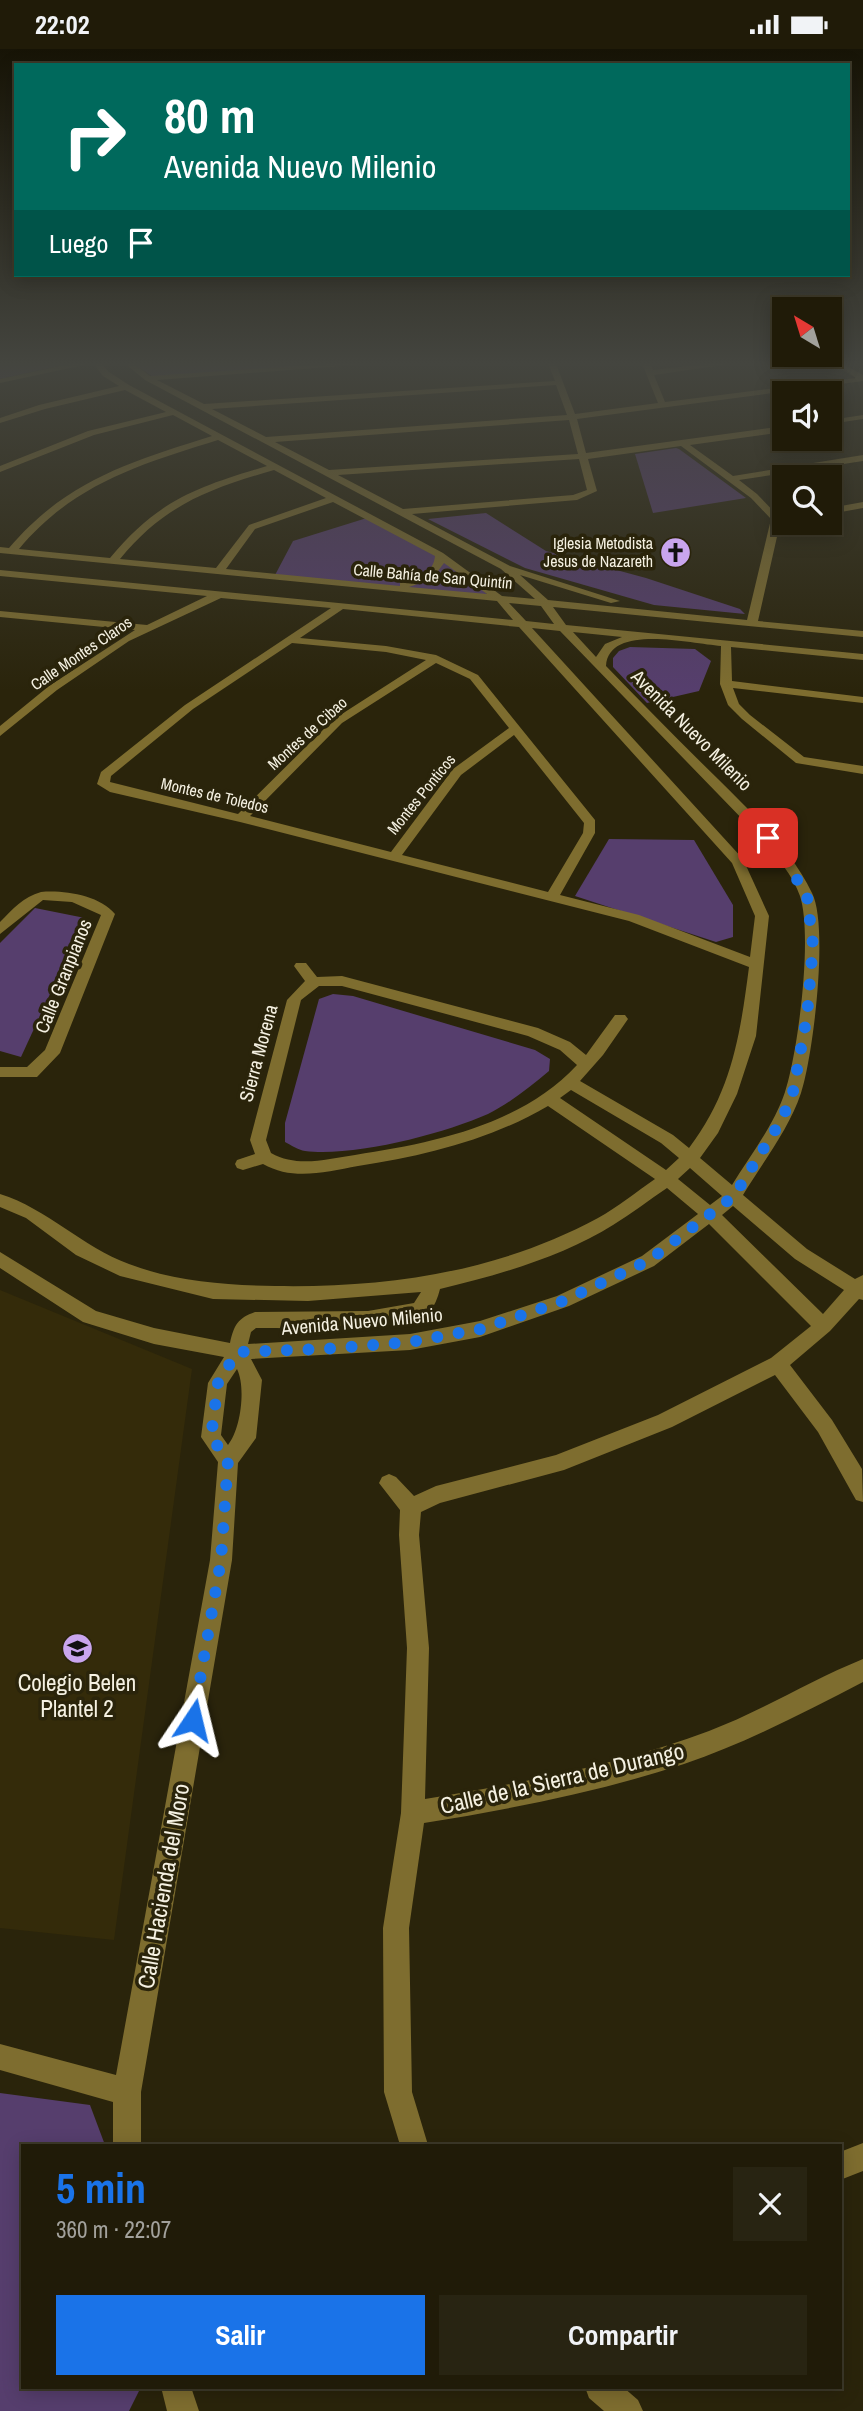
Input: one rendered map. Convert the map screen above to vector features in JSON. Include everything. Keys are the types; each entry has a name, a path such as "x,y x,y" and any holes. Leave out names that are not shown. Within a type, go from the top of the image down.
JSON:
{"street":[{"path":"12,551 30,527 64,498 116,471"},
{"path":"113,561 149,520 173,502 261,471"},
{"name":"Avenida Nuevo Milenio","path":"0,1200 32,1213 82,1251 126,1271 214,1291 308,1294 433,1284 486,1271 558,1244 604,1222 667,1179 691,1157 712,1129 729,1094 748,1037 762,916 738,862 500,599 440,555 281,471"},
{"name":"Avenida Nuevo Milenio","path":"0,1259 90,1317 154,1335 237,1352 410,1342 481,1329 563,1301 648,1261 734,1196 782,1119 793,1092 807,1016 813,945 807,896 781,853 562,627 543,601 505,568 324,471"},
{"path":"327,473 354,471"},
{"path":"401,512 574,498 592,492 587,471"},
{"path":"720,471 772,512"},
{"path":"731,479 780,471"},
{"path":"219,571 252,527 332,499"},
{"path":"842,509 863,505"},
{"path":"752,622 776,535"},
{"name":"Calle Bahía de San Quintín","path":"0,550 863,634"},
{"path":"395,588 433,575 440,564 440,555"},
{"path":"505,568 659,614"},
{"name":"Calle Bahía de San Quintín","path":"0,573 863,657"},
{"name":"Calle Montes Claros","path":"0,733 53,688 125,639 219,594"},
{"name":"Montes de Toledos","path":"341,606 189,707 103,779 103,784 114,789 241,818 634,918 758,965"},
{"name":"Calle Montes Claros","path":"1,615 147,628"},
{"path":"600,667 601,653 606,647 640,635"},
{"path":"290,641 436,658 461,666 474,677 590,823 589,833 551,898"},
{"path":"726,644 726,684 734,705 793,756 808,763 863,770"},
{"name":"Montes de Cibao","path":"241,818 338,721 436,658"},
{"path":"726,684 863,700"},
{"name":"Montes Ponticos","path":"393,858 457,772 514,730"},
{"name":"Calle Granpianos","path":"0,930 31,900 40,896 52,895 91,903 108,914 52,1053 31,1073 0,1072"},
{"path":"301,966 313,981 342,981 533,1032 565,1046 584,1063"},
{"name":"Sierra Morena","path":"264,1157 258,1140 261,1124 294,1000 302,987 313,981"},
{"path":"243,1164 264,1157 283,1166 310,1168 407,1153 466,1137 548,1098 570,1082 584,1063 608,1041 620,1020"},
{"path":"411,1507 436,1495 557,1464 665,1420 778,1364 823,1326 861,1288 802,1254 667,1139 570,1082"},
{"path":"548,1098 667,1179 710,1214 823,1326"},
{"path":"228,1460 211,1437 218,1383 237,1352 242,1330 247,1323 255,1320 369,1317 414,1312 423,1307 433,1284"},
{"name":"Calle Hacienda del Moro","path":"127,2144 127,2092 221,1560 228,1460 246,1438 252,1380 237,1352"},
{"path":"778,1364 806,1397 863,1493"},
{"path":"389,1483 411,1507 409,1535 418,1648 413,1813 396,1928 398,2092 414,2144"},
{"name":"Calle de la Sierra de Durango","path":"413,1813 486,1801 659,1760 750,1726 863,1670"},
{"path":"0,2057 127,2092"},
{"path":"842,2165 863,2157"},
{"path":"602,2389 627,2411"}],"shaded area":[{"path":"640,471 709,471 746,498 653,513"},
{"path":"486,513 546,551 646,578 740,609 745,614 654,605 525,568 428,519"},
{"path":"370,517 440,555 492,598 274,577 293,541"},
{"path":"630,647 695,649 711,661 699,691 647,703 613,667 613,658 619,651"},
{"path":"609,839 694,840 733,905 733,937 716,942 575,896"},
{"path":"35,908 85,918 21,1057 0,1051 0,943"},
{"path":"333,994 353,996 535,1050 550,1059 549,1071 496,1110 447,1129 348,1151 300,1150 285,1142 285,1123 319,999"},
{"name":"Colegio Belen Plantel 2","path":"0,1290 192,1369 114,1940 0,1928"},
{"path":"0,2093 90,2105 105,2144 21,2144 21,2389 140,2389 129,2411 0,2411"}],"place":[{"name":"Iglesia Metodista Jesus de Nazareth","path":"676,552"},
{"name":"Colegio Belen Plantel 2","path":"77,1648"}],"route":[{"path":"193,1720 221,1560 228,1460 211,1437 218,1383 237,1352 410,1342 481,1329 563,1301 648,1261 734,1196 782,1119 793,1092 807,1016 813,945 807,896 781,853 768,838"}]}
